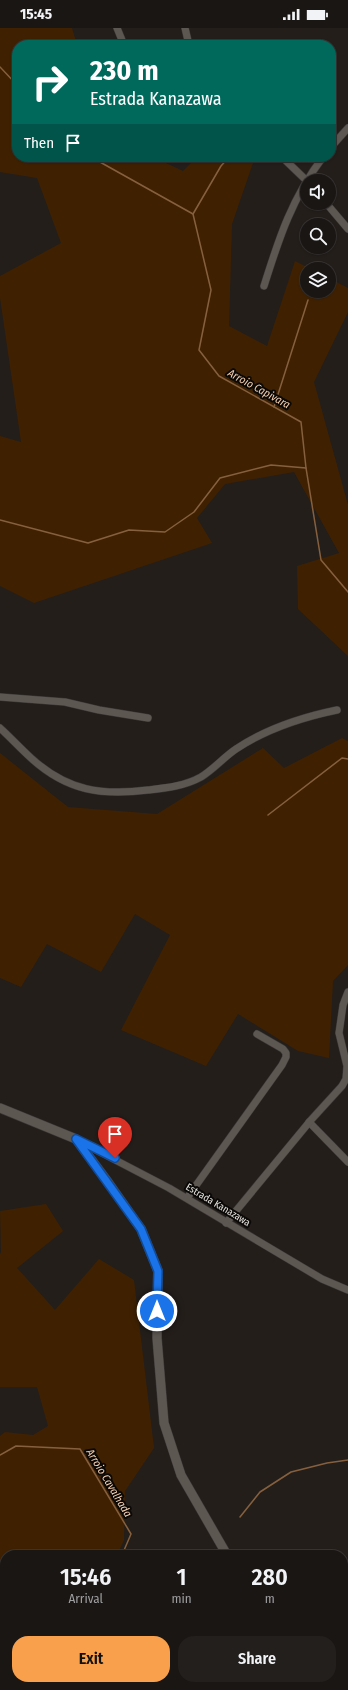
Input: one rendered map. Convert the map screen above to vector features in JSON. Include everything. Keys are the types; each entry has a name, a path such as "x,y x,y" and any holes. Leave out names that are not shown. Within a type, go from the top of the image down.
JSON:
{"main road":[{"path":"0,1108 76,1139 141,1229 158,1271 157,1338 164,1423 181,1475 224,1550"}],"street":[{"path":"117,28 122,40"},
{"path":"185,28 188,40"},
{"path":"336,141 348,128"},
{"path":"287,162 300,175"},
{"path":"311,174 319,162"},
{"path":"264,286 281,233 300,193"},
{"path":"332,210 348,229"},
{"path":"0,697 65,702 99,710 148,718"},
{"path":"0,728 32,759 58,777 85,790 112,793 174,787 200,778 236,749 268,732 312,715 337,710"},
{"path":"226,1223 309,1122 342,1086 346,1079 347,1066 339,1033 343,1005 348,992"},
{"path":"187,1198 282,1065 286,1057 286,1053 283,1049 257,1034"},
{"path":"309,1122 348,1162"},
{"name":"Estrada Kanazawa","path":"76,1139 128,1165 187,1198 226,1223 322,1279 348,1290"}],"shaded area":[{"path":"0,28 72,28 76,40 12,40 12,162 164,162 183,171 192,162 253,162 232,224 229,326 267,346 295,261 300,264 300,298 336,298 336,282 348,288 348,312 314,382 348,505 348,656 298,609 297,566 339,553 294,472 225,484 197,518 212,543 34,603 0,586 0,436 21,442 0,298 0,276 61,243 37,178 0,172"},
{"path":"342,738 348,741 348,965 333,981 329,1058 298,1051 238,1014 206,1066 121,1030 170,935 135,914 101,972 47,944 21,987 0,978 0,753 68,807 157,814 263,748 284,768"},
{"path":"46,1204 63,1231 17,1268 55,1310 99,1259 134,1280 154,1448 125,1491 124,1540 119,1550 0,1550 0,1436 5,1432 33,1435 48,1426 37,1387 0,1387 0,1211"}],"waterway":[{"name":"Arroio Capivara","path":"0,67 12,80"},
{"name":"Arroio Capivara","path":"100,162 193,214 211,290 199,350 219,376 301,422 306,468 321,560 348,592"},
{"path":"193,214 225,162"},
{"path":"274,407 308,300"},
{"path":"0,520 88,543 129,530 165,532 194,512 220,478 271,465 306,468"},
{"path":"268,815 342,758 348,759"},
{"name":"Arroio Cavalhada","path":"0,1455 16,1446 80,1449 131,1534 124,1550"},
{"path":"240,1517 260,1492 291,1472 327,1463 348,1460"}],"route":[{"path":"115,1158 76,1139 141,1229 158,1271 157,1311"}]}
